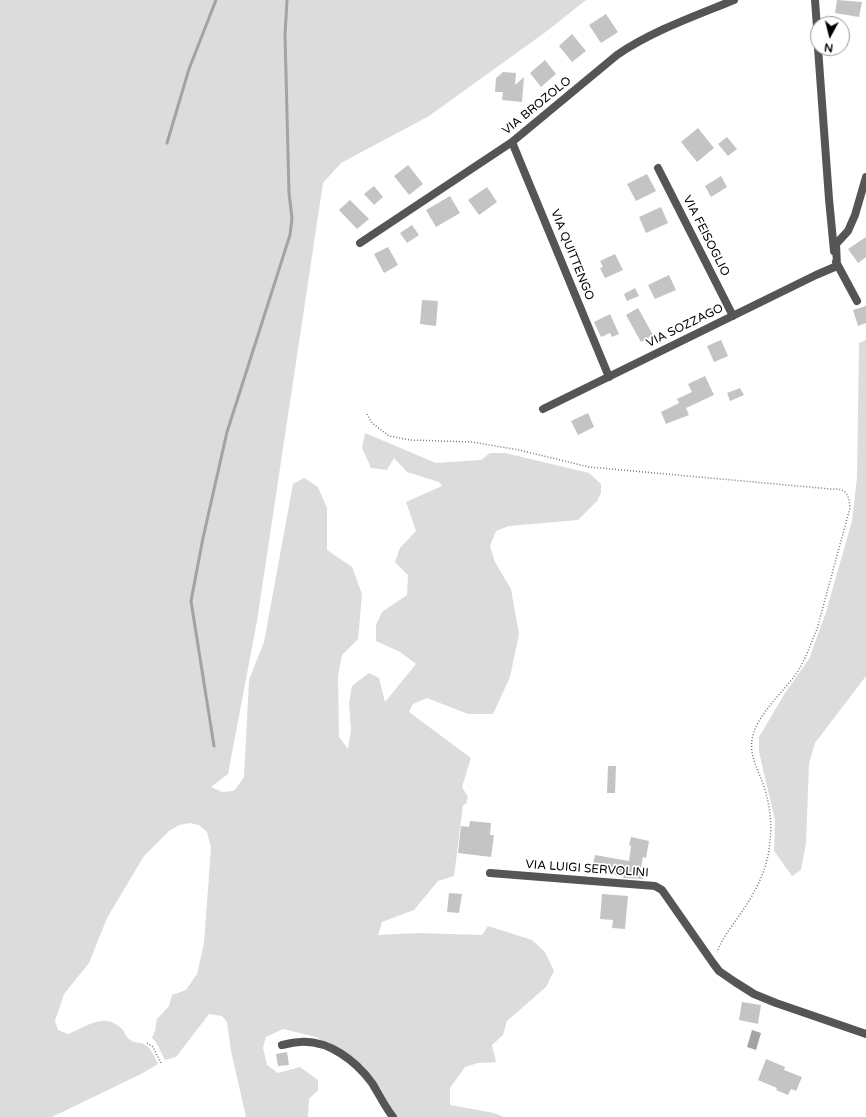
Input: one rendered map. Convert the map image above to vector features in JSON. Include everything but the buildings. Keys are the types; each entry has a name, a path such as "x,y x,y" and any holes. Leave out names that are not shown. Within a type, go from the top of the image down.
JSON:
{"street":[{"name":"VIA BROZOLO","path":"360,243 512,142 617,55 630,46 664,29 734,0"},
{"path":"816,0 817,16"},
{"path":"819,56 834,258 857,301"},
{"name":"VIA QUITTENGO","path":"512,142 609,377"},
{"name":"VIA FEISOGLIO","path":"658,168 732,316"},
{"path":"837,266 836,244 848,231 855,216 866,177"},
{"name":"VIA SOZZAGO","path":"543,409 837,266"},
{"name":"VIA LUIGI SERVOLINI","path":"490,873 655,886 662,890 719,971 734,982 754,994 776,1003 866,1034"},
{"path":"282,1046 299,1042 327,1046 350,1060 361,1069 372,1083 393,1117"}],"path":[{"path":"367,414 372,423 389,436 410,440 472,442 519,450 589,467 824,488 840,488 849,498 850,508 817,629 812,642 798,670 759,720 752,737 752,756 766,794 769,812 771,828 768,856 765,872 758,886 726,934 713,963"},
{"path":"147,1043 152,1047 161,1063"}],"shaded area":[{"path":"0,0 586,0 547,31 429,116 341,163 323,183 257,621 228,774 211,787 222,792 234,791 244,777 249,680 264,642 293,484 304,478 318,487 327,508 327,550 352,567 362,594 358,639 342,655 338,676 339,737 348,749 351,730 349,703 352,686 369,673 379,678 385,702 416,664 400,652 376,641 376,625 382,612 407,595 408,575 395,562 400,548 416,531 406,502 442,486 439,482 407,472 394,458 387,470 371,468 362,448 365,433 436,463 481,460 490,453 505,453 589,473 601,484 601,493 597,501 578,520 509,526 496,531 490,546 495,562 511,589 519,634 510,677 493,714 468,714 427,698 413,704 409,712 471,758 462,787 468,797 466,804 463,805 454,876 438,881 414,910 382,922 378,935 419,933 482,935 488,926 532,940 545,952 554,971 546,987 507,1021 503,1035 492,1045 496,1062 478,1063 465,1067 450,1088 450,1105 494,1113 504,1117 397,1117 393,1113 381,1089 366,1069 353,1057 316,1037 283,1029 266,1037 263,1048 267,1065 278,1073 300,1067 318,1080 318,1090 309,1099 308,1117 246,1117 231,1051 227,1022 222,1016 209,1014 176,1057 165,1060 158,1045 152,1038 157,1019 169,1006 172,995 186,990 197,974 204,943 211,848 207,832 199,825 190,823 179,825 169,831 144,856 107,918 89,963 64,994 55,1021 58,1030 68,1034 95,1022 108,1021 122,1029 129,1039 147,1046 158,1064 141,1074 52,1117 0,1117"},
{"path":"866,340 866,676 815,743 809,763 806,843 801,870 792,876 774,851 775,820 759,752 759,737 785,693 809,659 826,612 852,521 857,478 859,343"},
{"path":"752,1030 761,1033 756,1050 747,1047"}],"waterway":[{"path":"167,143 189,69 216,0"},
{"path":"214,746 191,601 203,538 227,432 290,235 292,218 289,193 285,35 287,0"}]}
